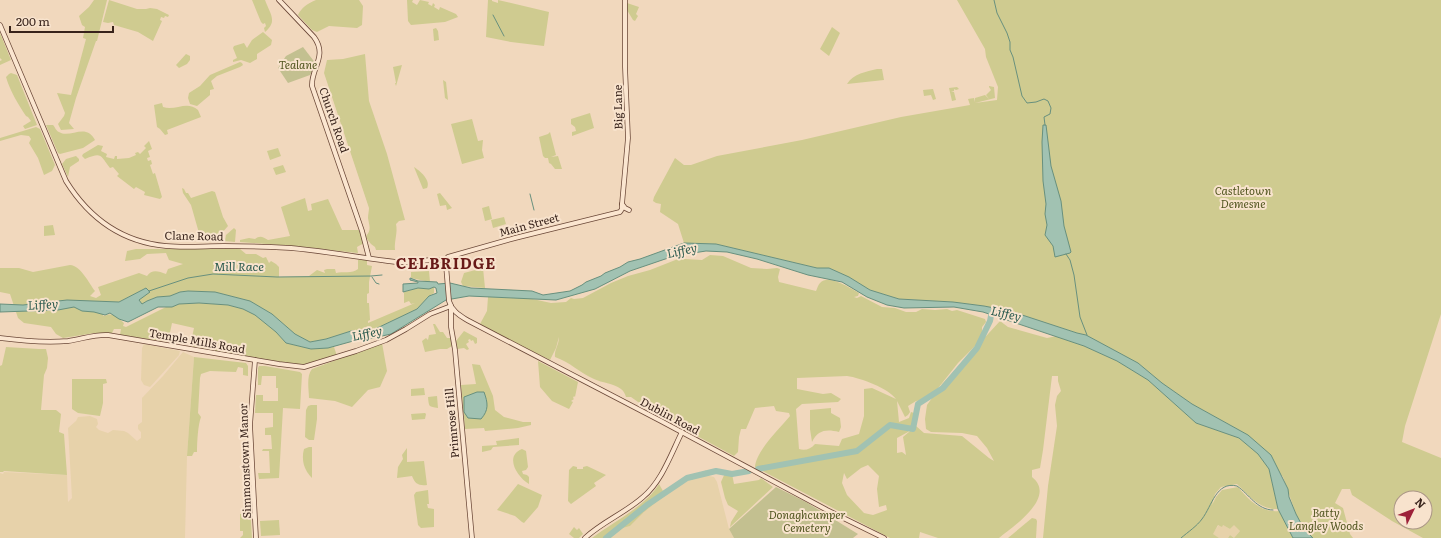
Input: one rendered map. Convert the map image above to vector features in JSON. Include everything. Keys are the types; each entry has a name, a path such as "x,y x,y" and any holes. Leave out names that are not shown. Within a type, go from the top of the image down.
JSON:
{"main road":[{"name":"Church Road","path":"279,0 319,44 320,59 312,79 312,86 370,258"},
{"name":"Big Lane","path":"620,212 622,209 628,138 625,67 625,0"},
{"name":"Clane Road","path":"0,25 66,181 84,207 105,224 128,236 163,246 242,246 291,248 403,263 439,259 444,261"},
{"path":"622,204 629,210"},
{"name":"Main Street","path":"444,261 448,258 515,238 620,212"},
{"path":"444,261 446,265 449,301 451,306"},
{"name":"Temple Mills Road","path":"0,338 44,342 69,341 97,335 108,335 304,367 386,340 430,314 451,306"},
{"name":"Dublin Road","path":"451,306 461,316 496,336 682,432 827,510 884,538"},
{"name":"Primrose Hill","path":"451,306 451,327 455,350 472,538"},
{"name":"Simmonstown Manor","path":"254,360 250,425 256,538"},
{"path":"585,538 635,503 648,492 662,473 682,432"}],"shaded area":[{"path":"144,344 180,351 179,355 150,387 144,385 141,380 142,348"},
{"path":"183,352 194,357 187,456 185,538 0,538 0,473 67,475 68,502 72,498 68,428 76,421 78,417 90,416 97,419 98,424 96,427 99,430 108,433 113,430 124,431 137,441 141,438 141,432 138,429 138,425 142,422 142,398"},
{"path":"705,475 714,477 717,482 729,529 734,538 606,538 619,529 630,526 644,512 686,480 692,480 697,476"},
{"path":"1234,524 1240,531 1234,538 1230,535 1228,538 1219,538 1212,534 1219,525 1223,525 1230,529"}],"green space":[{"path":"94,0 107,0 97,41 76,98 69,123 74,129 61,130 58,124 65,113 57,93 71,95 86,39 83,38 85,27 82,25 79,16"},
{"path":"109,0 137,9 157,9 169,15 168,17 165,16 164,18 161,17 160,20 162,21 153,41 138,32 114,25 113,22 103,22"},
{"path":"252,0 265,0 271,13 272,21 269,28 265,32 265,23 263,24 261,22"},
{"path":"316,0 359,0 363,6 362,25 357,28 329,26 317,32 312,30 298,15 305,6"},
{"path":"407,0 413,0 412,2 417,5 420,0 429,2 428,4 432,6 433,3 435,5 434,7 439,10 440,7 456,14 458,17 445,22 411,25 408,21"},
{"path":"488,0 498,3 498,0 549,12 544,46 486,37"},
{"name":"Castletown Demesne","path":"957,0 1441,0 1441,314 1405,426 1402,442 1441,458 1441,538 1423,538 1408,530 1433,530 1433,490 1393,490 1393,522 1352,495 1350,489 1342,489 1335,503 1343,508 1350,534 1353,538 1313,538 1304,529 1296,514 1283,477 1248,435 1192,404 1162,383 1138,363 1086,335 1010,311 953,302 899,299 870,290 849,277 829,268 817,268 716,244 684,243 678,224 660,212 661,204 653,201 675,158 684,165 691,165 717,156 802,140 901,117 970,105 968,99 974,98 975,102 975,98 985,95 989,99 986,95 991,90 989,86 994,87 995,98 975,103 997,100 998,87 986,57 985,49"},
{"path":"627,3 639,7 636,14 638,16 635,21 627,10"},
{"path":"832,27 840,33 829,56 820,49"},
{"path":"436,28 438,31 439,40 434,41 433,29"},
{"path":"263,32 272,40 271,45 257,54 257,59 250,63 241,60 233,62 233,60 237,58 233,48 234,46 244,43 247,48 252,40"},
{"path":"0,33 11,60 0,65 0,61 2,60 0,58"},
{"name":"Tealane","path":"303,47 316,64 310,75 288,83 278,68 286,56"},
{"path":"186,54 190,56 190,60 187,64 179,68 176,65"},
{"path":"365,54 369,101 387,154 405,220 399,221 396,224 397,231 395,250 376,250 366,237 370,230 368,218 369,208 324,73 327,60 343,59"},
{"path":"240,62 243,65 217,76 211,81 214,89 210,90 210,95 197,106 190,104 188,98 189,93 200,86 210,75"},
{"path":"402,65 396,86 393,67"},
{"path":"882,69 884,80 847,84 857,75"},
{"path":"11,73 17,75 37,125 25,129 23,126 31,121 14,97 6,77"},
{"path":"443,80 446,82 448,100 445,98"},
{"path":"957,87 959,89 954,89 954,91 951,92 954,92 956,100 952,101 949,88"},
{"path":"933,89 936,99 933,100 931,95 924,96 923,90"},
{"path":"162,103 163,107 168,108 186,106 194,107 198,110 201,117 167,130 168,134 165,135 157,127 154,105"},
{"path":"590,113 594,128 572,136 572,132 576,131 575,127 571,124 571,119"},
{"path":"472,119 478,141 483,140 482,150 484,158 462,164 451,124"},
{"path":"46,125 53,125 57,131 63,134 83,131 87,132 95,140 83,148 60,154 58,153"},
{"path":"36,127 40,129 55,165 52,171 44,175 38,158 29,143 31,139 29,136 21,135 0,141 0,138"},
{"path":"550,132 556,155 551,157 558,156 562,169 555,169 549,163 548,158 543,156 539,137"},
{"path":"149,141 152,149 148,151 150,157 147,158 148,161 151,160 152,164 150,165 153,174 155,173 162,197 160,199 144,195 145,192 136,187 134,189 117,176 119,174 113,167 110,168 100,156 98,155 85,159 82,156 98,145 103,146 101,151 107,154 106,157 114,159 115,156 117,156 117,159 129,158 136,155 135,153 138,152 140,154 146,148 144,146"},
{"path":"278,148 281,156 270,160 267,151"},
{"path":"76,156 79,161 70,167 68,177 62,164 66,159"},
{"path":"283,165 286,172 276,175 273,168"},
{"path":"414,167 422,173 428,182 427,188 423,189"},
{"path":"182,188 191,198 212,191 215,192 223,217 228,226 221,234 220,241 203,242 201,240 191,205 183,193"},
{"path":"440,193 452,208 447,210 446,205 440,206 437,194"},
{"path":"305,198 308,211 312,210 311,204 328,199 342,230 359,230 364,243 357,247 358,253 240,242 240,240 249,238 255,239 262,237 268,240 290,236 281,207"},
{"path":"489,206 492,219 485,221 482,208"},
{"path":"504,217 506,224 493,228 491,220"},
{"path":"53,225 55,235 44,236 44,226"},
{"path":"234,228 236,230 235,242 225,241 226,235"},
{"path":"136,249 240,249 246,254 256,254 263,258 266,257 269,263 271,261 276,264 279,267 279,277 309,276 317,270 325,273 324,270 327,269 335,269 336,273 356,271 358,269 358,260 367,260 367,265 372,266 369,282 369,293 367,294 370,320 368,323 415,303 411,304 409,301 404,303 404,292 418,288 429,289 434,287 434,293 429,296 417,309 373,330 351,331 326,339 310,342 295,334 272,314 250,301 215,292 180,292 170,296 157,297 142,304 138,300 150,292 146,288 119,302 102,302 103,316 110,314 115,315 124,323 123,326 126,327 166,307 172,307 179,304 199,303 228,305 243,309 255,315 276,332 286,343 311,349 334,347 337,356 305,365 274,362 190,346 194,328 172,323 168,342 120,335 121,329 114,329 112,333 95,333 63,338 56,334 51,327 24,323 18,318 10,294 0,292 0,268 19,268 33,272 70,265 74,266 78,268 95,291 90,296 96,298 101,295 98,287 139,273 147,276 151,272 155,271 166,274 168,269 183,264 169,260 166,253 147,254 140,259 125,261 127,251"},
{"path":"710,255 723,256 751,268 777,268 780,269 778,277 779,282 816,291 819,284 824,280 834,281 846,285 859,293 858,296 854,297 857,298 861,296 882,307 895,308 906,312 916,312 922,309 957,310 985,319 986,322 982,327 982,335 977,344 958,363 935,392 924,400 916,401 908,406 910,412 905,417 897,401 899,422 909,418 911,412 914,413 915,425 908,432 897,438 897,453 902,452 906,455 903,437 916,426 924,433 962,436 994,461 987,448 977,436 962,433 931,432 926,429 925,419 927,405 942,384 1000,321 1008,327 1047,338 1057,336 1117,361 1148,380 1196,423 1239,438 1258,454 1269,469 1278,509 1272,509 1260,505 1237,484 1221,487 1215,494 1212,505 1222,490 1238,487 1251,501 1261,508 1279,511 1293,538 1234,538 1240,531 1234,525 1230,529 1223,525 1222,527 1218,525 1213,534 1219,538 1043,538 1048,486 1057,426 1055,405 1057,396 1061,391 1058,376 1052,376 1040,468 1032,470 1032,477 1038,485 1040,493 1036,502 1023,519 999,538 938,538 920,532 919,538 890,538 755,467 759,454 790,416 789,413 776,411 774,406 755,408 746,429 741,429 738,452 734,456 686,430 673,420 668,419 653,409 645,407 631,397 626,397 623,391 618,387 594,379 555,357 559,337 556,348 550,360 506,339 480,324 487,311 488,297 528,298 551,303 566,302 571,298 583,298 628,276 650,270 683,257 685,259 702,260","holes":["847,376 881,387 896,399 872,388 864,389 864,416 859,434 842,439 839,446 815,444 808,449 799,449 796,409 802,404 838,402 841,399 831,393 823,394 797,389 797,378","868,465 879,476 877,489 879,507 886,505 887,510 873,515 864,513 847,495 842,483 844,473 847,479 861,468"]},
{"path":"483,268 485,288 463,286 461,282 464,273"},
{"path":"429,271 430,282 411,278 411,272"},
{"path":"433,324 435,324 440,332 443,332 447,338 451,338 452,346 447,349 425,352 422,341 426,338 428,340 429,335 436,334"},
{"path":"464,331 477,338 477,343 475,344 473,340 471,341 470,339 466,344 469,349 457,349 456,341"},
{"path":"382,343 387,371 380,387 368,390 352,407 335,401 309,398 308,379 312,369"},
{"path":"6,347 46,349 48,358 47,368 44,375 41,410 56,410 61,414 59,432 64,434 67,475 0,472 0,366 2,365"},
{"path":"194,357 246,363 248,366 248,376 243,375 243,368 238,367 236,372 210,371 201,374 198,413 201,417 198,429 197,452 194,452 192,456 187,456"},
{"path":"538,361 578,382 575,397 574,396 574,399 571,401 573,402 569,409 552,401 540,387"},
{"path":"472,364 480,365 493,396 495,410 504,417 523,422 531,422 531,425 518,428 485,431 484,428 465,429 461,385 476,384"},
{"path":"259,366 300,372 302,374 300,409 283,408 279,478 259,479 258,473 270,473 269,451 262,451 263,449 272,449 271,435 265,435 265,428 273,427 273,413 255,413 256,395 263,395 263,401 278,401 276,376 262,376 261,385 258,385 258,368"},
{"path":"72,379 106,379 107,383 103,384 103,403 100,416 78,413 72,409"},
{"path":"424,388 425,395 411,396 411,389"},
{"path":"437,396 438,408 430,406 428,397"},
{"path":"317,405 314,440 309,440 305,437 306,410 308,406"},
{"path":"831,408 831,413 840,418 841,427 839,432 823,431 814,438 812,442 810,410"},
{"path":"425,413 425,419 412,420 411,414"},
{"path":"519,438 519,445 493,447 491,450 482,452 482,446 497,445 496,441"},
{"path":"312,447 312,478 307,472 303,461 304,449"},
{"path":"407,448 407,462 424,461 427,485 418,484 414,481 412,476 397,478 398,467 403,459 402,455"},
{"path":"522,449 526,451 528,467 526,470 522,471 523,474 529,477 529,484 520,477 513,461 517,452"},
{"path":"573,466 577,467 577,469 583,469 583,467 587,466 606,475 594,483 596,486 571,504 568,501 569,470"},
{"path":"707,470 692,480 686,480 669,492 644,512 630,526 619,529 606,538 592,538 638,507 659,484 663,491 678,482"},
{"path":"725,473 732,474 734,484 759,480 761,478 773,487 730,527 731,522 738,511 728,505 725,498 721,482"},
{"path":"518,484 542,495 538,507 524,523 515,516 497,510"},
{"name":"Donaghcumper Cemetery","path":"776,487 806,502 858,534 853,538 734,538 729,529"},
{"path":"428,490 429,504 427,504 428,508 434,509 434,527 421,528 418,525 414,495 416,492"},
{"path":"243,504 250,505 252,538 240,538 243,535 243,531 240,531 240,514 243,514"},
{"path":"1032,518 1036,519 1037,521 1036,538 1008,538"},
{"path":"279,520 280,535 261,536 260,521"},
{"path":"574,527 577,530 579,528 583,534 579,538 574,538 569,534"}],"water":[{"path":"1043,125 1046,125 1051,166 1061,201 1064,226 1071,252 1055,257 1053,246 1045,235 1047,225 1043,181"},
{"name":"Liffey","path":"684,243 716,244 817,268 829,268 849,277 870,290 899,299 953,302 1010,311 1086,335 1138,363 1162,383 1192,404 1248,435 1271,455 1288,489 1289,497 1296,514 1304,529 1313,538 1293,538 1278,509 1269,469 1258,454 1239,438 1196,423 1148,380 1117,361 1084,346 983,312 954,307 904,308 887,305 867,297 842,282 808,275 757,259 727,252 706,251 674,256 630,271 595,289 556,300 469,296 446,300 391,334 369,339 364,338 328,348 311,349 286,343 276,332 255,315 243,309 228,305 199,303 179,304 172,307 158,307 128,322 119,319 110,313 105,315 82,311 74,307 58,310 0,312 0,304 23,305 67,300 119,302 146,288 150,292 139,300 142,304 157,297 170,296 180,292 215,292 250,301 272,314 295,334 310,342 326,339 351,331 373,330 417,309 429,296 437,293 436,288 434,287 429,289 418,288 403,292 403,284 418,283 410,280 410,278 418,281 437,282 438,284 450,283 471,288 532,291 543,295 570,291 628,262"},
{"path":"477,392 484,392 487,409 481,419 468,418 464,412 464,397"}],"waterway":[{"path":"994,0 997,13 1010,42 1010,50 1022,96 1027,103 1044,99 1048,101 1051,108 1050,114 1044,117 1045,125"},
{"path":"493,15 504,36"},
{"path":"530,194 534,210"},
{"path":"1066,254 1070,260 1074,275 1080,317 1087,335"},
{"name":"Mill Race","path":"149,291 188,278 213,274 277,277 382,275"},
{"name":"Mill Race","path":"372,277 376,283 379,284"},
{"name":"Liffey","path":"758,469 857,451 890,425 913,429 918,404 943,388 977,348 990,321 992,311"},
{"path":"606,538 647,505 687,478 716,471 732,474 749,471"},
{"path":"1181,538 1200,522 1219,491 1230,485 1237,486 1258,505 1273,510"}],"district":[{"name":"CELBRIDGE","path":"446,264"}],"park label":[{"name":"Batty Langley Woods","path":"1326,519"}]}
